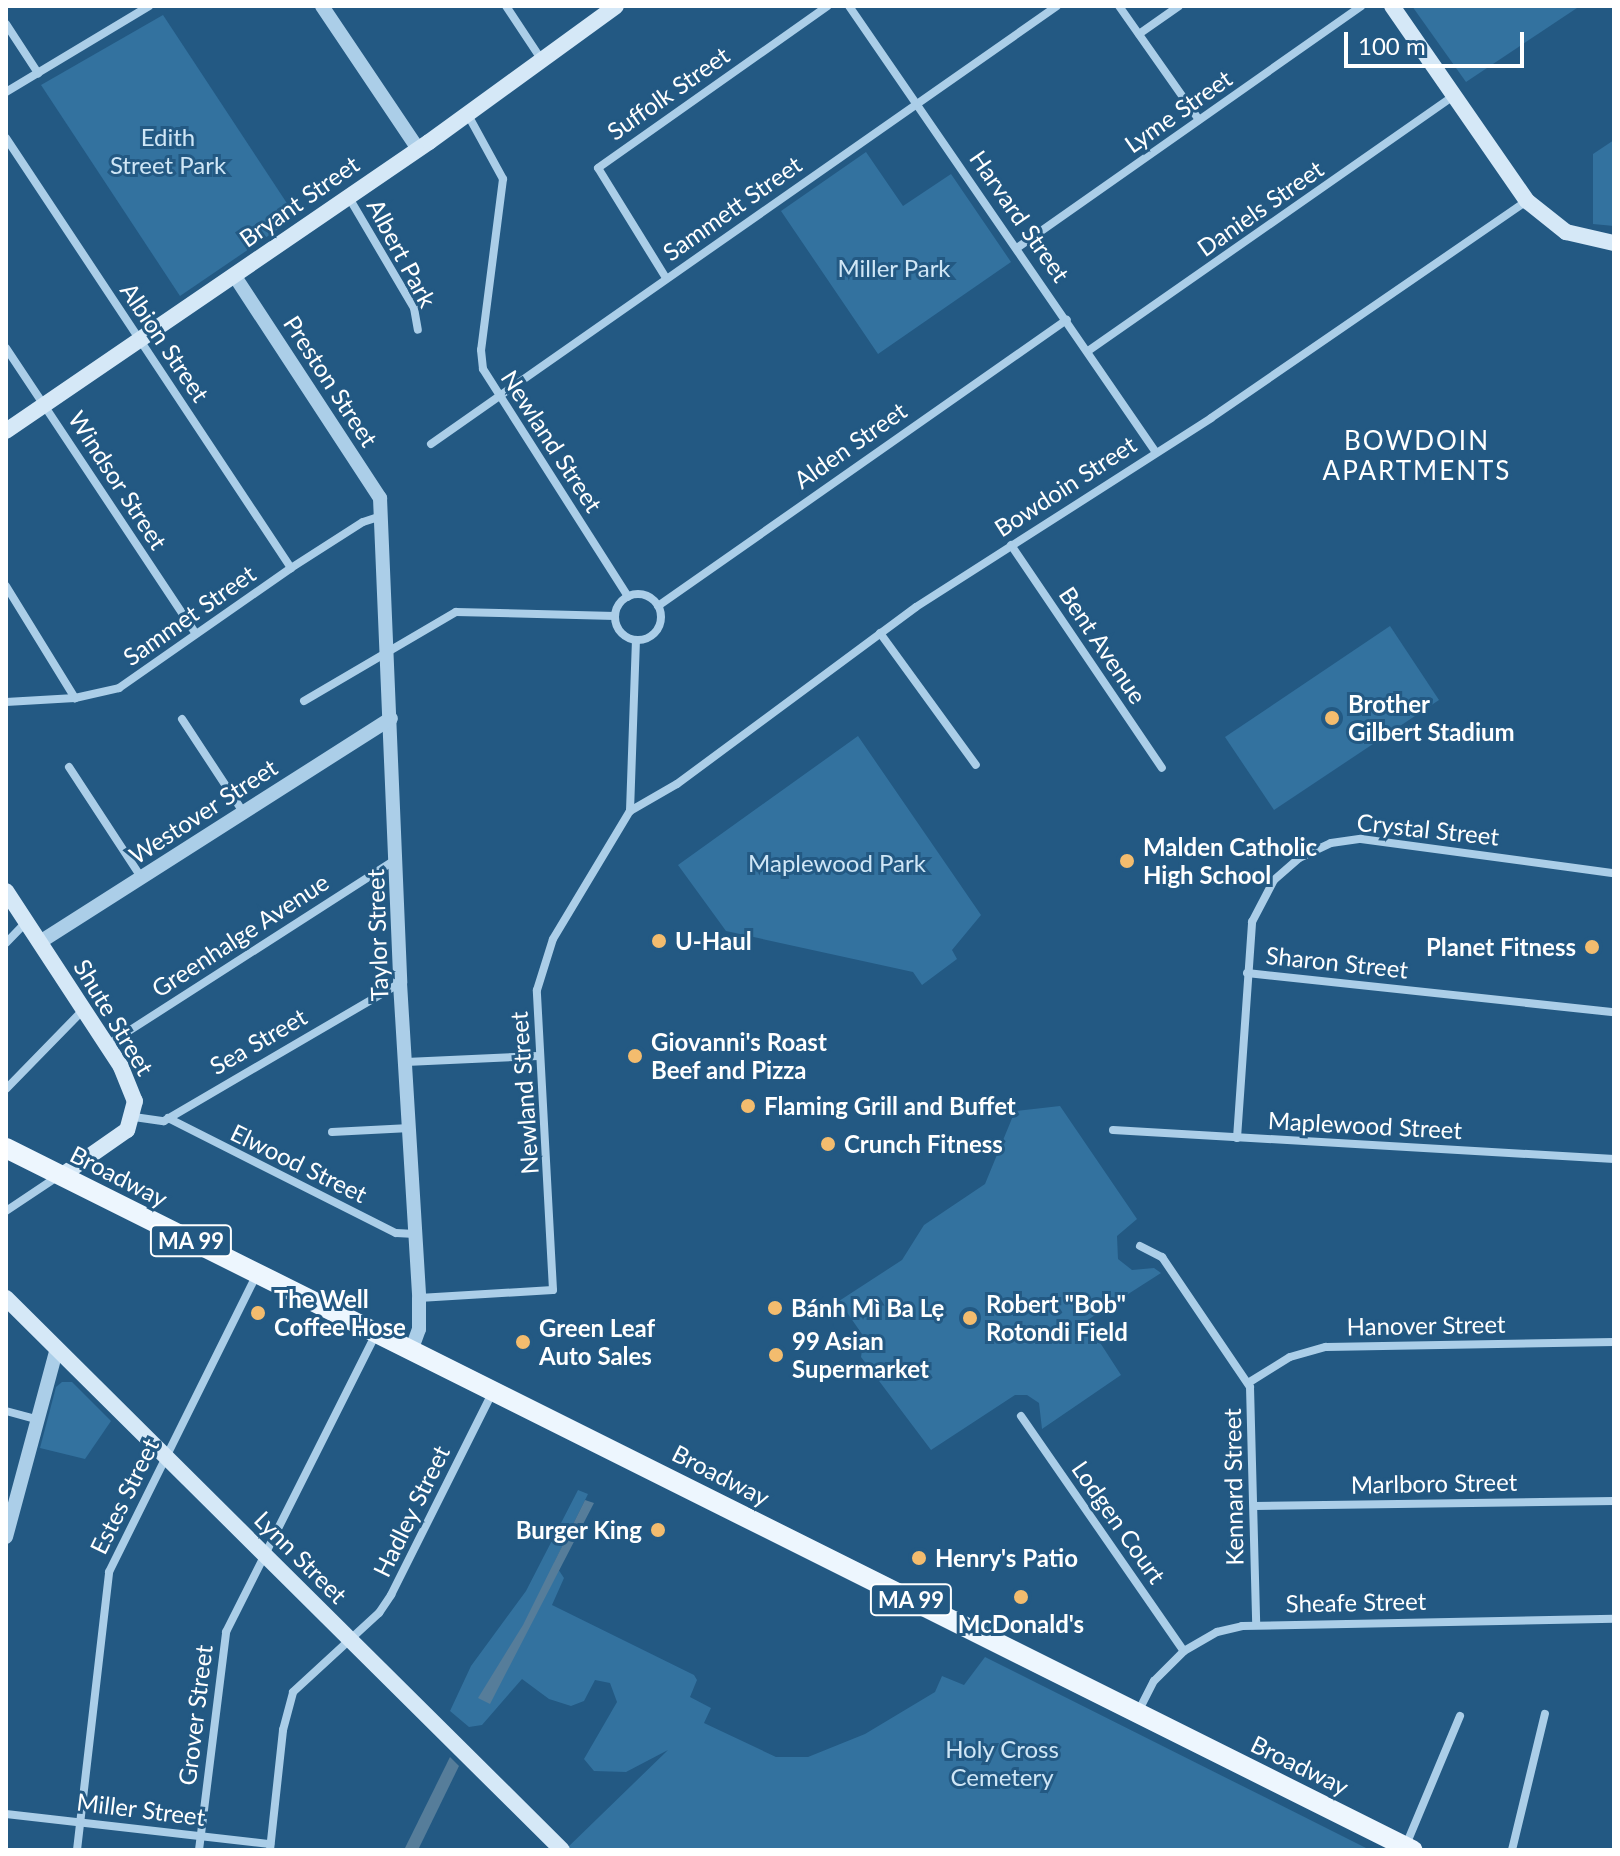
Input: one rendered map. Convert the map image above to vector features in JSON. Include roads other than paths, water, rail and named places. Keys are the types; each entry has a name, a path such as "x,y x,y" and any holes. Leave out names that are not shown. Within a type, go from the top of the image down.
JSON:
{"main road":[{"name":"Bryant Street","path":"6,431 468,115 616,6"},
{"path":"1392,6 1527,201 1566,232 1614,243"},
{"name":"Shute Street","path":"6,891 131,1085 134,1117"},
{"path":"61,1176 124,1133 134,1117"},
{"name":"Broadway","path":"6,1148 1409,1848"},
{"name":"Lynn Street","path":"6,1298 562,1850"}],"street":[{"path":"6,92 149,6"},
{"path":"322,6 418,149"},
{"path":"506,6 544,62"},
{"name":"Suffolk Street","path":"666,278 598,168 828,6"},
{"name":"Harvard Street","path":"849,6 1155,451"},
{"name":"Sammett Street","path":"431,444 1057,6"},
{"path":"1119,6 1199,120"},
{"path":"1139,34 1179,6"},
{"name":"Lyme Street","path":"1017,248 1361,6"},
{"path":"6,24 38,73"},
{"name":"Daniels Street","path":"1088,351 1454,96"},
{"name":"Newland Street","path":"468,115 503,174 481,350 483,369 628,597"},
{"name":"Albion Street","path":"6,138 291,568"},
{"name":"Albert Park","path":"348,196 414,308 418,330"},
{"name":"Bowdoin Street","path":"630,811 677,784 880,633 1385,302 1527,201"},
{"name":"Preston Street","path":"234,275 377,492 381,516"},
{"name":"Alden Street","path":"658,606 1067,320"},
{"name":"Windsor Street","path":"6,348 196,634"},
{"name":"Sammet Street","path":"6,702 75,698 119,688 291,568 363,522 381,516"},
{"name":"Taylor Street","path":"381,516 400,983 419,1298 419,1329 411,1351"},
{"name":"Bent Avenue","path":"1011,545 1162,768"},
{"path":"6,586 75,698"},
{"path":"645,595 658,606 661,619 655,632 636,640 621,632 615,616 628,597 645,595"},
{"path":"304,701 456,612 615,616"},
{"path":"880,633 976,765"},
{"name":"Newland Street","path":"419,1298 553,1290 549,1169 538,1056 537,990 553,939 630,811 636,640"},
{"name":"Westover Street","path":"40,942 391,718"},
{"path":"182,719 243,812"},
{"path":"69,767 141,877"},
{"name":"Crystal Street","path":"1237,1138 1252,922 1265,894 1299,858 1331,843 1371,840 1614,873"},
{"name":"Greenhalge Avenue","path":"107,1045 396,860"},
{"path":"6,943 26,922"},
{"name":"Sharon Street","path":"1247,973 1614,1012"},
{"name":"Sea Street","path":"168,1118 400,983"},
{"path":"6,1089 84,1009"},
{"path":"406,1062 538,1056"},
{"path":"134,1117 168,1118"},
{"name":"Elwood Street","path":"168,1118 396,1233 415,1234"},
{"path":"332,1132 410,1128"},
{"name":"Maplewood Street","path":"1113,1130 1614,1159"},
{"path":"6,1211 61,1176"},
{"name":"Kennard Street","path":"1140,1246 1162,1257 1248,1383 1256,1624"},
{"name":"Estes Street","path":"77,1850 109,1572 257,1273"},
{"name":"Grover Street","path":"199,1850 219,1653 265,1554 377,1333"},
{"name":"Hanover Street","path":"1248,1383 1290,1357 1326,1347 1614,1342"},
{"path":"6,1537 57,1348"},
{"name":"Hadley Street","path":"270,1847 287,1704 300,1681 379,1613 391,1595 493,1391"},
{"path":"6,1411 36,1419"},
{"name":"Lodgen Court","path":"1021,1416 1184,1651"},
{"name":"Marlboro Street","path":"1254,1506 1614,1501"},
{"name":"Sheafe Street","path":"1137,1714 1154,1681 1184,1651 1217,1632 1256,1624 1614,1619"},
{"path":"1512,1850 1545,1714"},
{"path":"1409,1848 1460,1716"},
{"name":"Miller Street","path":"6,1814 270,1847"}],"place":[{"name":"Brother Gilbert Stadium","path":"1332,718"},
{"name":"Malden Catholic High School","path":"1127,861"},
{"name":"U-Haul","path":"659,941"},
{"name":"Planet Fitness","path":"1592,947"},
{"name":"Giovanni's Roast Beef and Pizza","path":"635,1056"},
{"name":"Flaming Grill and Buffet","path":"748,1106"},
{"name":"Crunch Fitness","path":"828,1144"},
{"name":"Bánh Mì Ba Lẹ","path":"775,1308"},
{"name":"The Well Coffee Hose","path":"258,1313"},
{"name":"Robert \"Bob\" Rotondi Field","path":"970,1318"},
{"name":"Green Leaf Auto Sales","path":"523,1342"},
{"name":"99 Asian Supermarket","path":"776,1355"},
{"name":"Burger King","path":"658,1530"},
{"name":"Henry's Patio","path":"919,1558"},
{"name":"McDonald's","path":"1021,1597"}],"district":[{"name":"BOWDOIN APARTMENTS","path":"1417,456"}],"park label":[{"name":"Edith Street Park","path":"168,151"},
{"name":"Miller Park","path":"894,268"},
{"name":"Maplewood Park","path":"837,863"},
{"name":"Holy Cross Cemetery","path":"1002,1763"}]}
